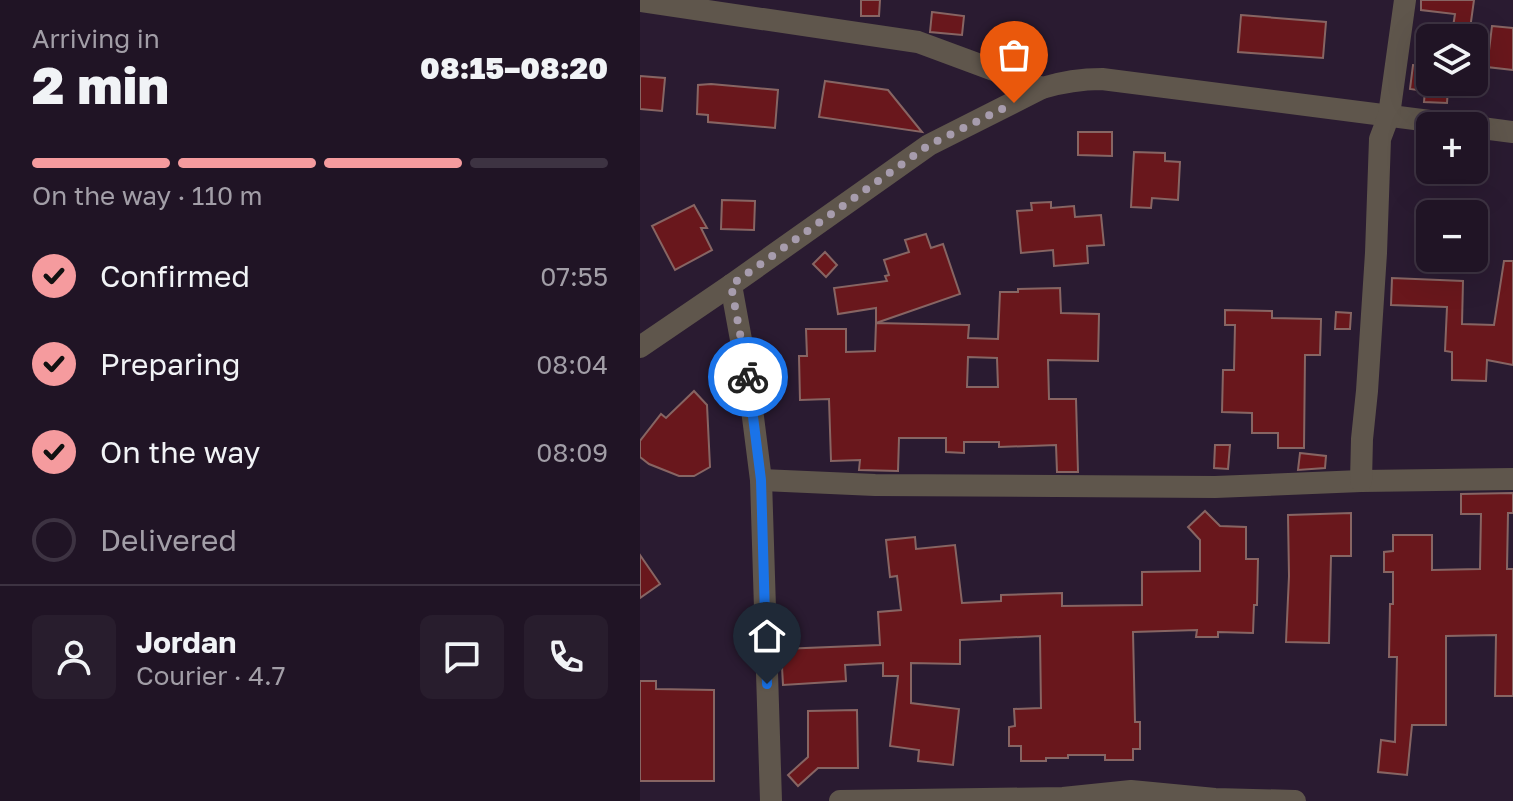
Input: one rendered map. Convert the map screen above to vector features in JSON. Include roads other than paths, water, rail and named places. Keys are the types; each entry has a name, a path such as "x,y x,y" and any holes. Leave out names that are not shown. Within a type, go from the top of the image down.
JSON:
{"street":[{"path":"1361,481 1380,139 1389,115 1405,0"},
{"path":"640,1 918,42 1042,88"},
{"path":"640,347 929,145 1042,88 1079,79 1102,79 1416,119"},
{"path":"1488,128 1513,132"},
{"path":"731,285 748,378 761,480 771,801"},
{"path":"761,480 875,485 1215,487 1513,479"},
{"path":"840,801 1063,798 1131,791 1215,799 1295,801"}]}
